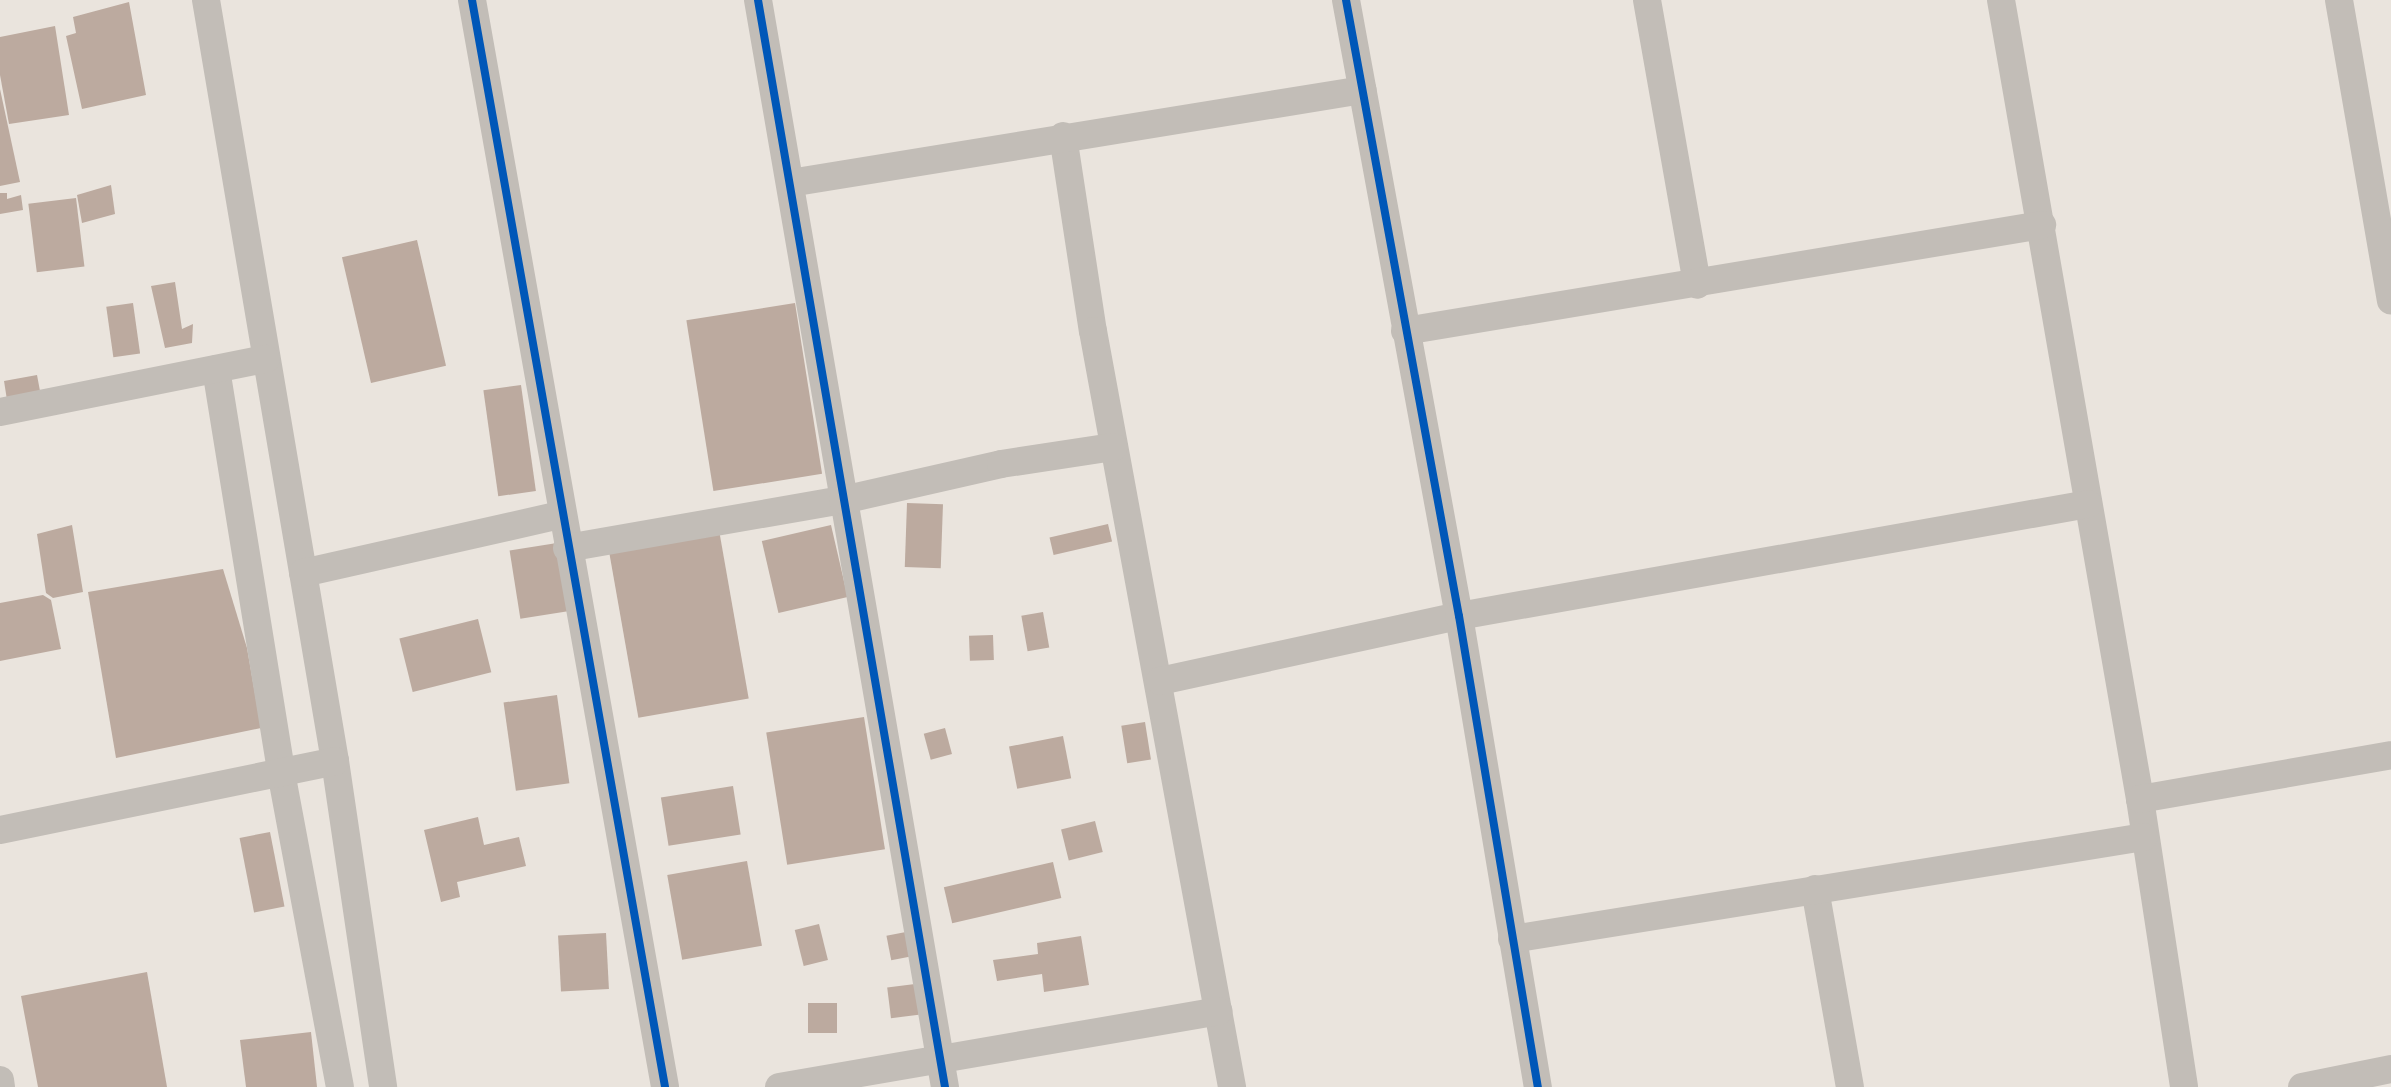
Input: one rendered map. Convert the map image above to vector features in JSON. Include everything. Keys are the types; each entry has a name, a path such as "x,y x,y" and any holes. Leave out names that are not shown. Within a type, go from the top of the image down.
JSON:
{"street":[{"path":"206,0 335,761 383,1087"},
{"path":"472,0 561,515 665,1087"},
{"path":"758,0 945,1087"},
{"path":"1346,0 1459,616 1538,1087"},
{"path":"1647,0 1697,285"},
{"path":"2001,0 2042,225 2140,800 2184,1087"},
{"path":"2339,0 2391,301"},
{"path":"790,183 1063,136 1362,90"},
{"path":"1063,136 1114,447 1160,681 1232,1087"},
{"path":"1405,331 1697,285 2042,225"},
{"path":"0,412 266,359"},
{"path":"216,369 281,772 340,1087"},
{"path":"567,548 843,500 1001,464 1114,447"},
{"path":"1160,681 1459,616 2088,504"},
{"path":"303,573 561,515"},
{"path":"2140,800 2391,755"},
{"path":"0,830 335,761"},
{"path":"1512,939 2144,837"},
{"path":"1815,889 1850,1087"},
{"path":"779,1087 1218,1011"},
{"path":"2302,1087 2391,1069"},
{"path":"0,1080 1,1087"}],"building":[{"path":"129,2 146,95 82,109 66,36 76,33 73,17"},
{"path":"55,26 69,115 9,124 0,75 0,37"},
{"path":"0,89 20,182 0,186"},
{"path":"111,185 115,214 82,223 77,195"},
{"path":"0,193 7,193 7,199 21,195 23,210 0,214"},
{"path":"76,198 84,266 37,272 28,204"},
{"path":"417,240 446,366 371,383 342,257"},
{"path":"175,282 182,329 193,324 192,343 165,348 151,286"},
{"path":"133,303 140,354 113,357 106,307"},
{"path":"795,303 822,474 713,491 686,320"},
{"path":"37,375 40,391 7,400 4,381"},
{"path":"521,385 536,491 498,496 483,390"},
{"path":"907,503 943,504 941,568 905,567"},
{"path":"1108,524 1112,542 1054,555 1050,537"},
{"path":"72,525 83,592 53,598 46,593 37,534"},
{"path":"831,525 848,597 778,613 762,541"},
{"path":"719,530 749,698 638,718 609,549"},
{"path":"557,543 568,611 520,619 510,551"},
{"path":"223,569 247,648 261,728 116,758 88,592"},
{"path":"43,595 51,600 61,649 0,661 0,603"},
{"path":"1043,612 1049,647 1028,651 1021,616"},
{"path":"478,619 491,672 413,692 399,639"},
{"path":"993,635 994,660 970,661 969,636"},
{"path":"557,695 569,783 516,791 504,703"},
{"path":"864,717 885,849 787,865 766,732"},
{"path":"1145,722 1151,760 1127,763 1121,726"},
{"path":"945,728 952,754 931,760 924,734"},
{"path":"1063,736 1071,778 1017,789 1009,746"},
{"path":"733,786 741,834 669,846 661,797"},
{"path":"478,817 484,845 519,837 526,866 457,882 460,897 441,902 424,830"},
{"path":"1095,821 1103,852 1069,861 1061,829"},
{"path":"270,832 285,907 254,913 240,838"},
{"path":"747,861 762,946 682,960 667,875"},
{"path":"1053,862 1061,898 952,923 944,887"},
{"path":"819,924 828,960 804,966 795,930"},
{"path":"911,931 916,956 891,960 886,936"},
{"path":"606,933 609,989 561,991 558,936"},
{"path":"1081,936 1089,985 1044,992 1042,974 997,981 993,960 1038,954 1037,943"},
{"path":"147,972 167,1087 38,1087 21,996"},
{"path":"915,984 919,1015 891,1018 887,987"},
{"path":"808,1003 837,1003 837,1033 808,1033"},
{"path":"311,1032 317,1087 246,1087 240,1040"}],"cycle path":[{"path":"472,0 665,1087"},
{"path":"758,0 945,1087"},
{"path":"1346,0 1459,616 1538,1087"}]}
